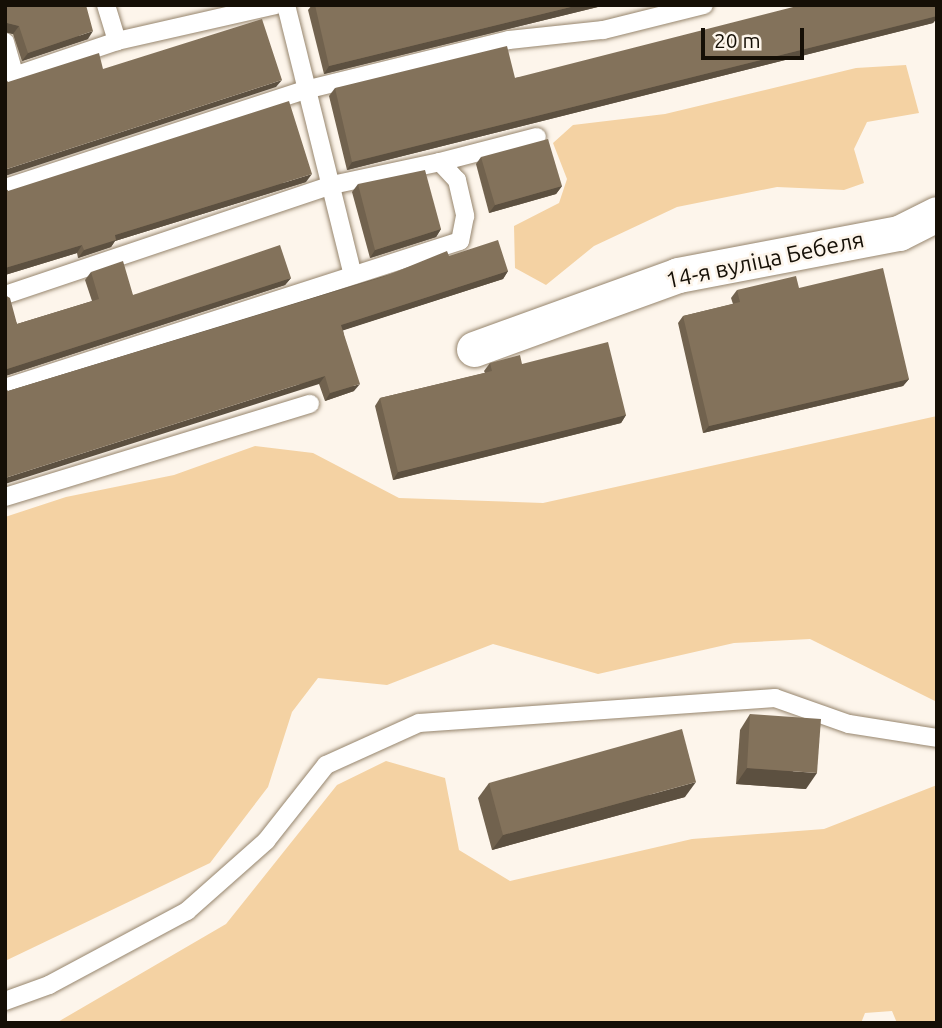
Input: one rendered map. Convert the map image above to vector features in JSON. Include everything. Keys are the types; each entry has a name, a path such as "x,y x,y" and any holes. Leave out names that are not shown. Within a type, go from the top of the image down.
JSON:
{"street":[{"name":"14-я вуліца Бебеля","path":"474,349 678,275 899,233 937,214"}],"lane":[{"path":"106,5 117,41"},
{"path":"5,42 10,77 117,41 275,5"},
{"path":"286,5 353,275"},
{"path":"5,188 305,90 509,40 603,30 704,5"},
{"path":"5,295 332,185 440,162 537,137"},
{"path":"5,388 460,241 465,216 457,180 440,162"},
{"path":"5,497 310,404"},
{"path":"5,1001 49,985 187,911 267,841 326,765 419,723 775,698 849,724 937,738"}],"shaded area":[{"path":"906,65 919,113 867,122 854,149 864,183 844,190 777,187 677,207 594,246 546,285 515,268 514,226 559,203 567,179 553,143 573,125 665,114 856,68"},
{"path":"937,416 937,702 810,639 734,643 598,674 493,644 387,685 318,678 292,712 268,787 210,863 5,961 5,517 66,497 174,475 255,446 313,453 399,498 543,503"},
{"path":"386,761 445,778 459,850 510,881 692,839 824,829 937,785 937,1023 897,1023 892,1011 865,1013 861,1023 56,1023 226,924 337,785"}],"building":[{"path":"5,5 86,5 93,31 28,53 19,26 7,23 5,25"},
{"path":"315,5 579,5 329,66"},
{"path":"801,5 936,5 937,16 352,162 335,88 507,46 515,78"},
{"path":"262,19 282,80 5,171 5,78 8,82 99,53 103,69"},
{"path":"289,101 312,174 115,235 116,240 84,250 82,245 5,268 5,187 8,191"},
{"path":"548,139 562,186 495,205 481,157"},
{"path":"425,170 441,229 375,250 358,184"},
{"path":"498,240 508,271 341,325 360,384 330,393 325,376 5,478 5,387 8,391 383,277 447,251 449,256"},
{"path":"280,245 291,278 5,371 5,295 10,298 17,324 99,299 91,272 123,261 133,295"},
{"path":"883,268 909,379 709,426 683,316 740,302 737,290 796,276 799,288"},
{"path":"608,342 626,415 398,472 380,398 492,371 490,363 520,355 522,364"},
{"path":"750,714 821,719 817,773 747,768"},
{"path":"682,729 696,782 503,835 489,783"}]}
